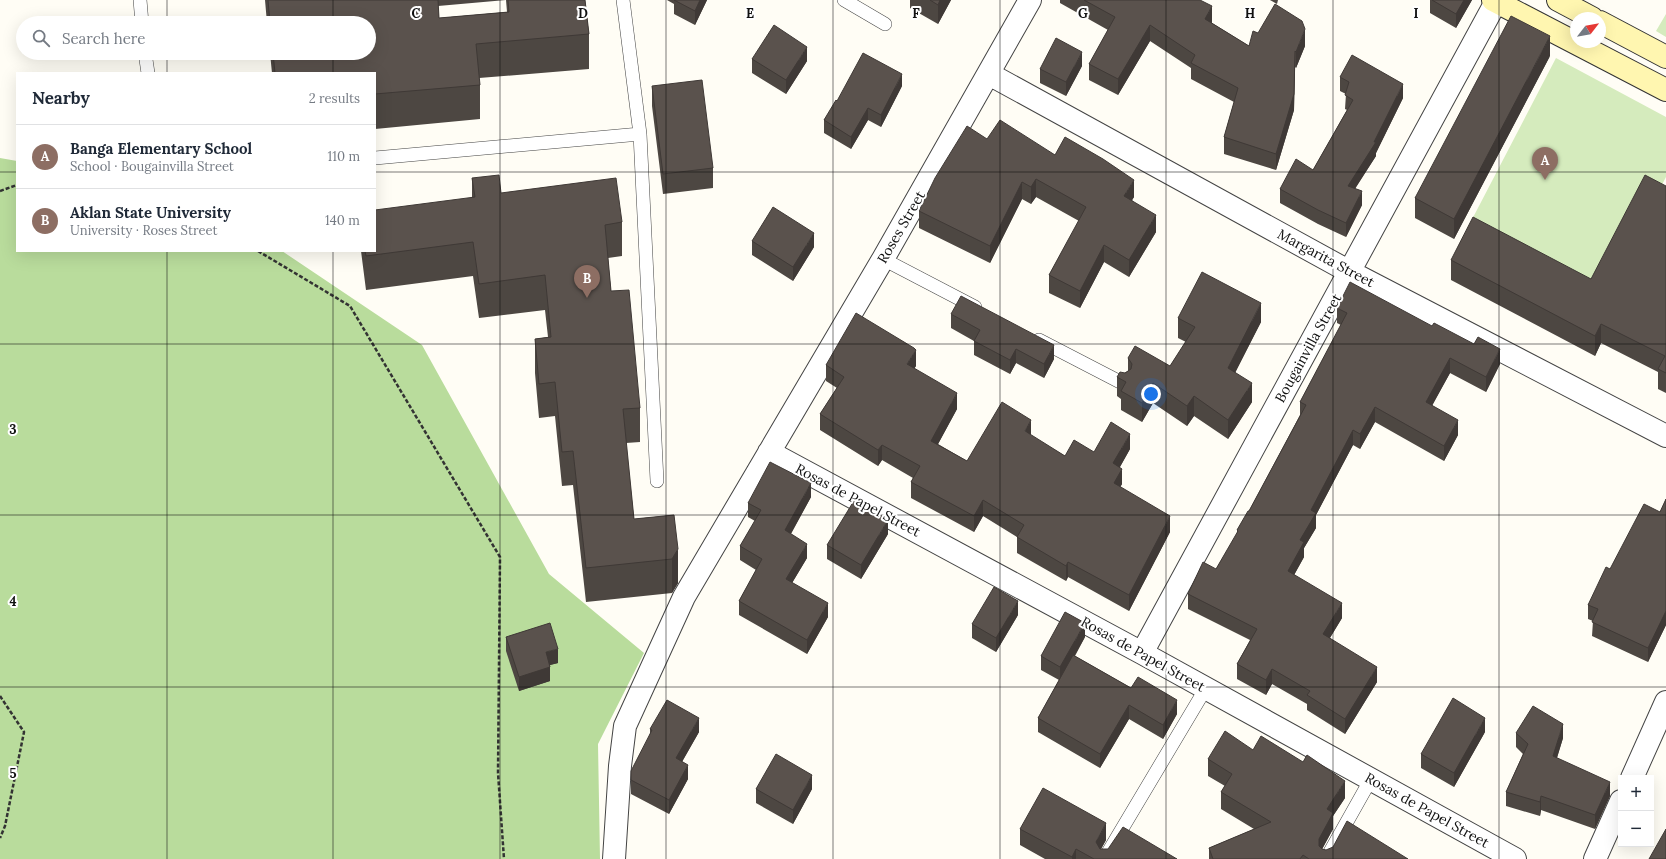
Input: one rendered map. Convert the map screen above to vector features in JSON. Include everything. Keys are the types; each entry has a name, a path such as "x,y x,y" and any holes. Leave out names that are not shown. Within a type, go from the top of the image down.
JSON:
{"main road":[{"path":"1558,0 1581,12"},
{"path":"1496,1 1666,90"},
{"path":"1606,25 1666,57"}],"street":[{"name":"Roses Street","path":"614,859 620,766 625,726 684,597 883,259 1030,0"},
{"name":"Bougainvilla Street","path":"1142,653 1496,1"},
{"name":"Margarita Street","path":"989,74 1350,272 1666,436"},
{"name":"Rosas de Papel Street","path":"770,452 1142,653 1515,859"},
{"path":"1633,775 1666,702"},
{"path":"1595,859 1618,808"}],"lane":[{"path":"140,0 141,16"},
{"path":"623,0 640,134 657,482"},
{"path":"844,0 885,24"},
{"path":"147,60 148,72"},
{"path":"376,158 640,134"},
{"path":"883,259 989,314"},
{"path":"1024,333 1124,384"},
{"path":"1104,859 1206,688"},
{"path":"1326,859 1370,779"}],"path":[{"path":"0,191 16,185"},
{"path":"260,252 350,306 500,557 498,773 504,859"},
{"path":"0,696 24,732 5,826 0,838"}],"green space":[{"path":"1666,14 1666,37 1656,31"},
{"path":"1556,58 1666,117 1666,177 1602,301 1467,229"},
{"path":"0,158 16,161 16,252 283,252 422,345 549,574 644,653 598,744 600,859 0,859"}],"building":[{"path":"268,0 438,0 439,18 509,12 508,0 585,0 589,34 476,44 480,85 376,94 376,72 275,72 274,60 376,60 376,16 269,16"},
{"path":"674,0 700,0 695,11"},
{"path":"930,0 940,0 938,5"},
{"path":"1084,0 1200,0 1212,6 1205,19 1249,46 1253,31 1258,33 1275,4 1302,21 1305,29 1296,52 1295,51 1294,94 1276,154 1224,137 1238,88 1191,63 1195,55 1150,25 1118,79 1089,64 1115,17"},
{"path":"1432,0 1464,0 1456,14"},
{"path":"1511,16 1550,36 1454,219 1415,198"},
{"path":"774,25 807,47 786,80 752,59"},
{"path":"1056,38 1082,52 1066,82 1040,69"},
{"path":"863,53 902,74 881,115 868,108 851,137 824,120 836,100 837,101"},
{"path":"1352,55 1403,84 1374,142 1376,142 1348,186 1362,191 1346,223 1318,210 1280,189 1296,159 1313,170 1353,100 1345,95 1349,82 1340,77"},
{"path":"702,80 713,168 663,174 652,86"},
{"path":"1000,120 1055,155 1065,137 1103,159 1134,180 1124,196 1156,215 1129,260 1104,245 1080,291 1049,275 1086,207 1036,179 1031,187 1022,182 990,246 919,211 935,178 967,126 987,139"},
{"path":"499,175 501,193 616,178 622,222 605,225 611,291 629,290 640,408 623,409 634,519 674,515 678,549 672,559 586,568 573,451 562,452 555,382 539,384 535,339 551,337 545,275 479,284 473,242 366,256 365,252 376,252 376,210 475,197 472,178"},
{"path":"1645,175 1666,186 1666,373 1658,369 1665,356 1601,324 1595,336 1451,260 1473,217 1591,279"},
{"path":"773,207 814,233 793,267 752,241"},
{"path":"1202,272 1261,303 1228,368 1252,383 1228,420 1194,396 1187,406 1153,383 1142,403 1121,391 1126,382 1117,377 1120,372 1125,373 1131,369 1132,364 1128,358 1135,346 1170,366 1195,327 1178,318"},
{"path":"1350,282 1432,326 1434,323 1474,344 1478,337 1500,349 1486,377 1450,358 1426,402 1458,420 1444,446 1375,407 1360,434 1353,430 1311,510 1316,513 1300,540 1304,542 1288,571 1342,603 1323,634 1377,667 1345,719 1307,695 1310,691 1272,669 1266,680 1237,664 1257,629 1188,594 1203,562 1216,569 1306,405 1300,402 1347,313 1337,308"},
{"path":"961,296 1054,345 1044,364 1016,349 1010,360 974,341 980,330 951,314"},
{"path":"856,313 914,348 916,350 907,364 957,393 931,441 967,461 1002,402 1031,420 1025,431 1065,456 1074,440 1094,452 1111,422 1130,434 1113,463 1122,469 1114,483 1170,516 1129,595 1068,562 1066,566 1017,537 1024,525 983,500 974,516 911,482 920,466 882,445 878,450 820,414 844,377 826,365"},
{"path":"770,462 811,483 785,530 807,544 786,579 828,603 807,640 739,601 762,559 740,546 761,510 748,503"},
{"path":"855,499 888,520 861,565 827,545"},
{"path":"1666,499 1666,611 1648,648 1592,622 1598,609 1588,605 1606,567 1610,569 1644,504 1660,512"},
{"path":"994,587 1018,601 996,638 972,624"},
{"path":"1065,612 1085,623 1060,667 1041,656"},
{"path":"550,623 558,649 546,652 550,667 519,677 506,637"},
{"path":"1073,655 1131,688 1138,677 1177,700 1163,725 1129,705 1100,754 1038,718"},
{"path":"1453,698 1485,718 1454,773 1421,754"},
{"path":"667,700 699,718 676,758 688,765 669,800 631,780 631,771 652,730 650,729"},
{"path":"1533,706 1563,724 1553,756 1610,782 1595,815 1541,796 1540,802 1506,792 1528,744 1516,733"},
{"path":"1225,731 1253,750 1261,736 1303,762 1307,755 1345,781 1327,809 1333,813 1319,839 1319,846 1322,849 1326,850 1333,847 1347,821 1408,859 1309,859 1303,855 1300,859 1213,859 1209,848 1271,822 1221,792 1232,774 1208,759"},
{"path":"776,754 812,775 793,810 756,789"},
{"path":"1043,788 1106,823 1096,842 1100,849 1108,849 1123,827 1177,859 1094,859 1076,849 1072,857 1020,829"},
{"path":"1666,829 1666,859 1649,859"}],"place":[{"name":"Banga Elementary School","path":"1545,180"},
{"name":"Aklan State University","path":"587,298"}]}
